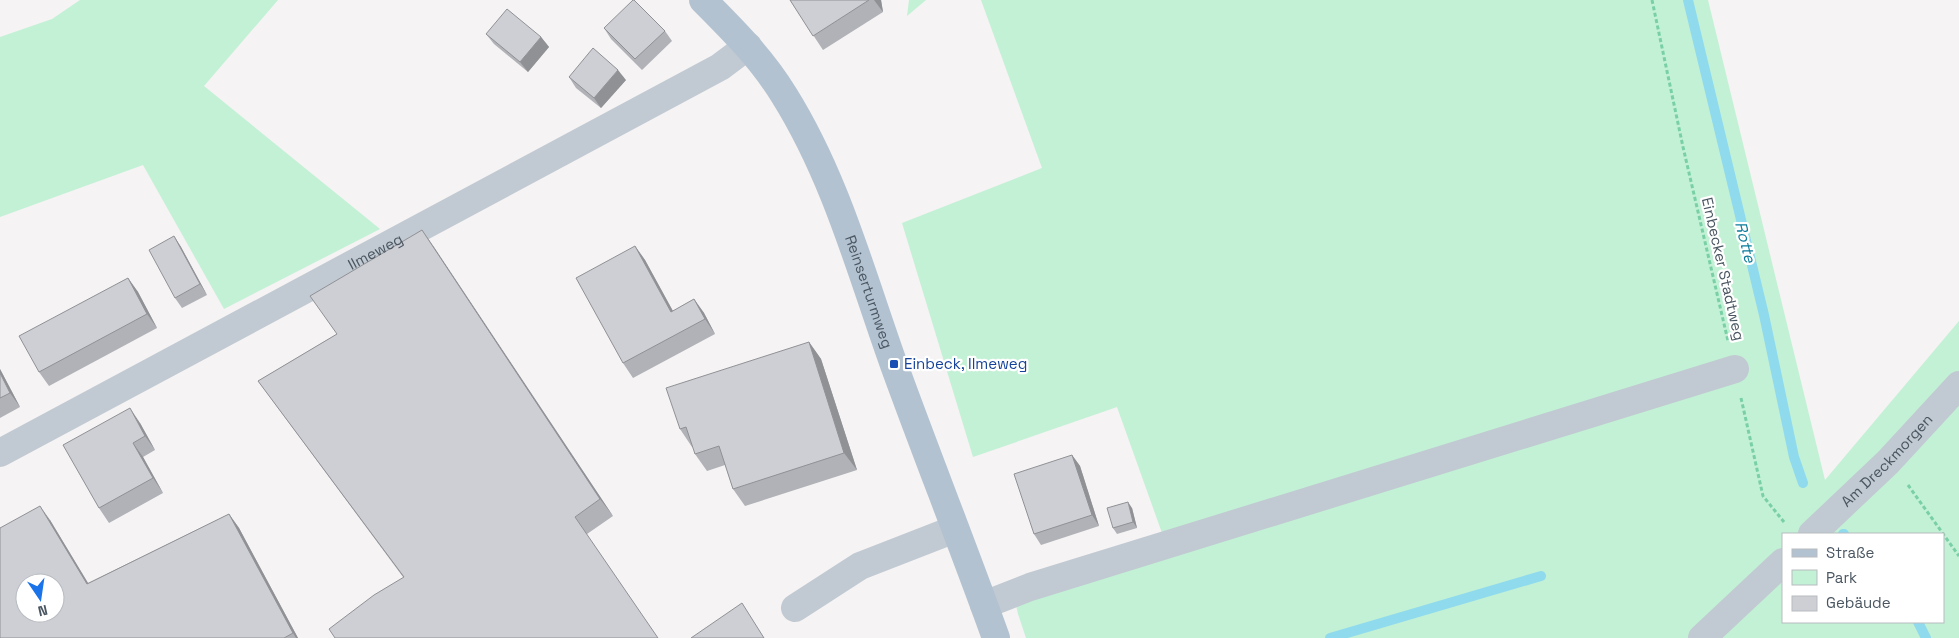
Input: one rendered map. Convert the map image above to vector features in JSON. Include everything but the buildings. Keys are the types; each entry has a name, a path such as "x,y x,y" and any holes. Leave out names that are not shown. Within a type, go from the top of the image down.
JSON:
{"main road":[{"name":"Reinserturmweg","path":"704,0 748,46 784,94 816,153 834,194 894,364 996,638"}],"street":[{"name":"Ilmeweg","path":"0,453 720,67 748,46"},
{"path":"984,605 1030,587 1735,369"},
{"name":"Am Dreckmorgen","path":"1800,530 1888,462 1959,385"},
{"path":"795,608 860,566 955,529"},
{"path":"1702,638 1782,563"}],"path":[{"name":"Einbecker Stadtweg","path":"1652,0 1683,147 1763,496 1800,530"},
{"path":"1888,462 1914,492 1943,533"},
{"path":"1944,535 1959,556"}],"green space":[{"path":"80,0 278,0 204,86 380,229 224,309 143,165 0,217 0,37 52,19"},
{"path":"909,0 926,0 907,16"},
{"path":"981,0 1708,0 1825,480 1959,321 1959,638 1026,638 1018,614 1011,582 1162,533 1117,407 973,457 902,223 1042,168"}],"waterway":[{"name":"Rotte","path":"1688,0 1764,315 1794,457 1803,483"},
{"path":"1330,638 1541,576"},
{"name":"Rotte","path":"1918,623 1926,638"}],"place":[{"name":"Einbeck, Ilmeweg","path":"894,364"}]}
